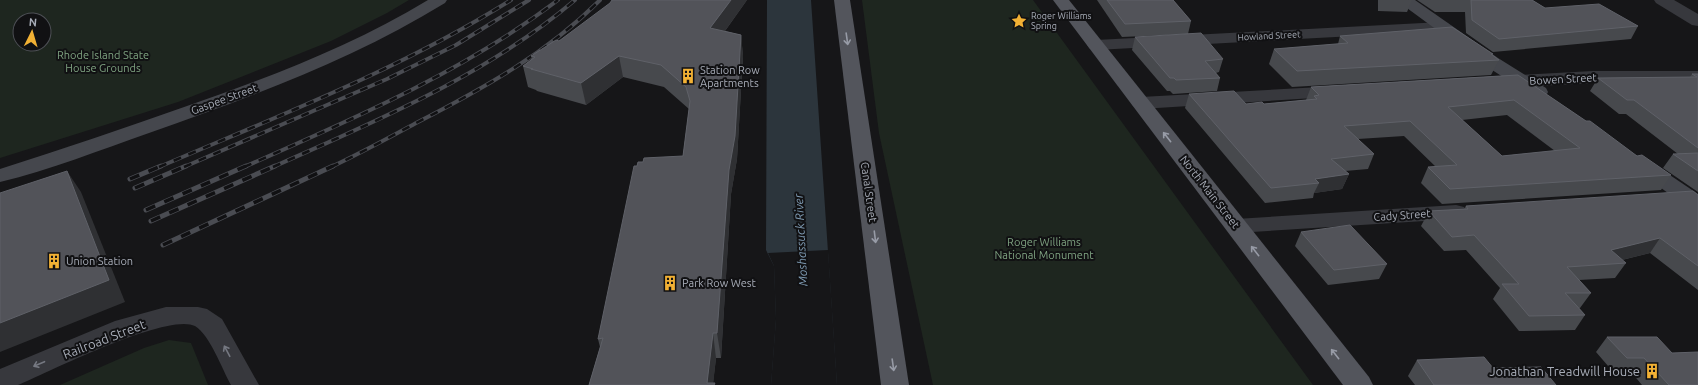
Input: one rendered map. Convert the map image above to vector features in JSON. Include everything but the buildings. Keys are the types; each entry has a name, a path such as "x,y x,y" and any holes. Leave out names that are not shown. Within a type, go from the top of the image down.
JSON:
{"main road":[{"name":"Gaspee Street","path":"0,176 246,92 374,37 439,0"},
{"name":"Canal Street","path":"842,0 895,385"},
{"name":"North Main Street","path":"1061,0 1358,385"},
{"path":"1404,0 1492,62 1553,102"},
{"path":"1630,156 1693,201"}],"street":[{"path":"1662,0 1698,21"},
{"name":"Howland Street","path":"1096,45 1442,27"},
{"name":"Bowen Street","path":"1489,83 1593,77 1698,77"},
{"path":"1141,103 1356,91"},
{"path":"1657,199 1693,201"},
{"name":"Cady Street","path":"1236,226 1474,211"},
{"name":"Railroad Street","path":"0,381 124,328 166,316 198,316 213,326 245,385"}],"green space":[{"name":"Rhode Island State House Grounds","path":"0,0 409,0 387,13 331,41 178,102 0,158"},
{"name":"Roger Williams National Monument","path":"862,0 1033,0 1313,385 933,385 879,133"},
{"path":"169,340 191,343 208,385 60,385 144,348"}],"water":[{"name":"Moshassuck River","path":"767,0 811,0 837,385 771,385 776,319 774,266 766,250"}],"pier":[{"path":"828,250 837,385 771,385 776,319 774,266 768,253"}],"railway":[{"path":"159,167 294,110 383,70 469,25 511,0"},
{"path":"184,167 387,79 456,45 529,0"},
{"path":"244,167 326,131 446,72 522,26 558,0"},
{"path":"273,167 352,132 430,94 468,73 541,27 575,0"},
{"path":"331,167 443,109 514,68 558,37 600,0"},
{"path":"130,179 161,166"},
{"path":"135,188 186,166"},
{"path":"146,210 246,166"},
{"path":"151,221 275,166"},
{"path":"163,245 333,166"}],"place":[{"name":"Roger Williams Spring","path":"1019,21"},
{"name":"Station Row Apartments","path":"688,76"},
{"name":"Union Station","path":"54,261"},
{"name":"Park Row West","path":"670,283"},
{"name":"Jonathan Treadwill House","path":"1652,371"}]}
